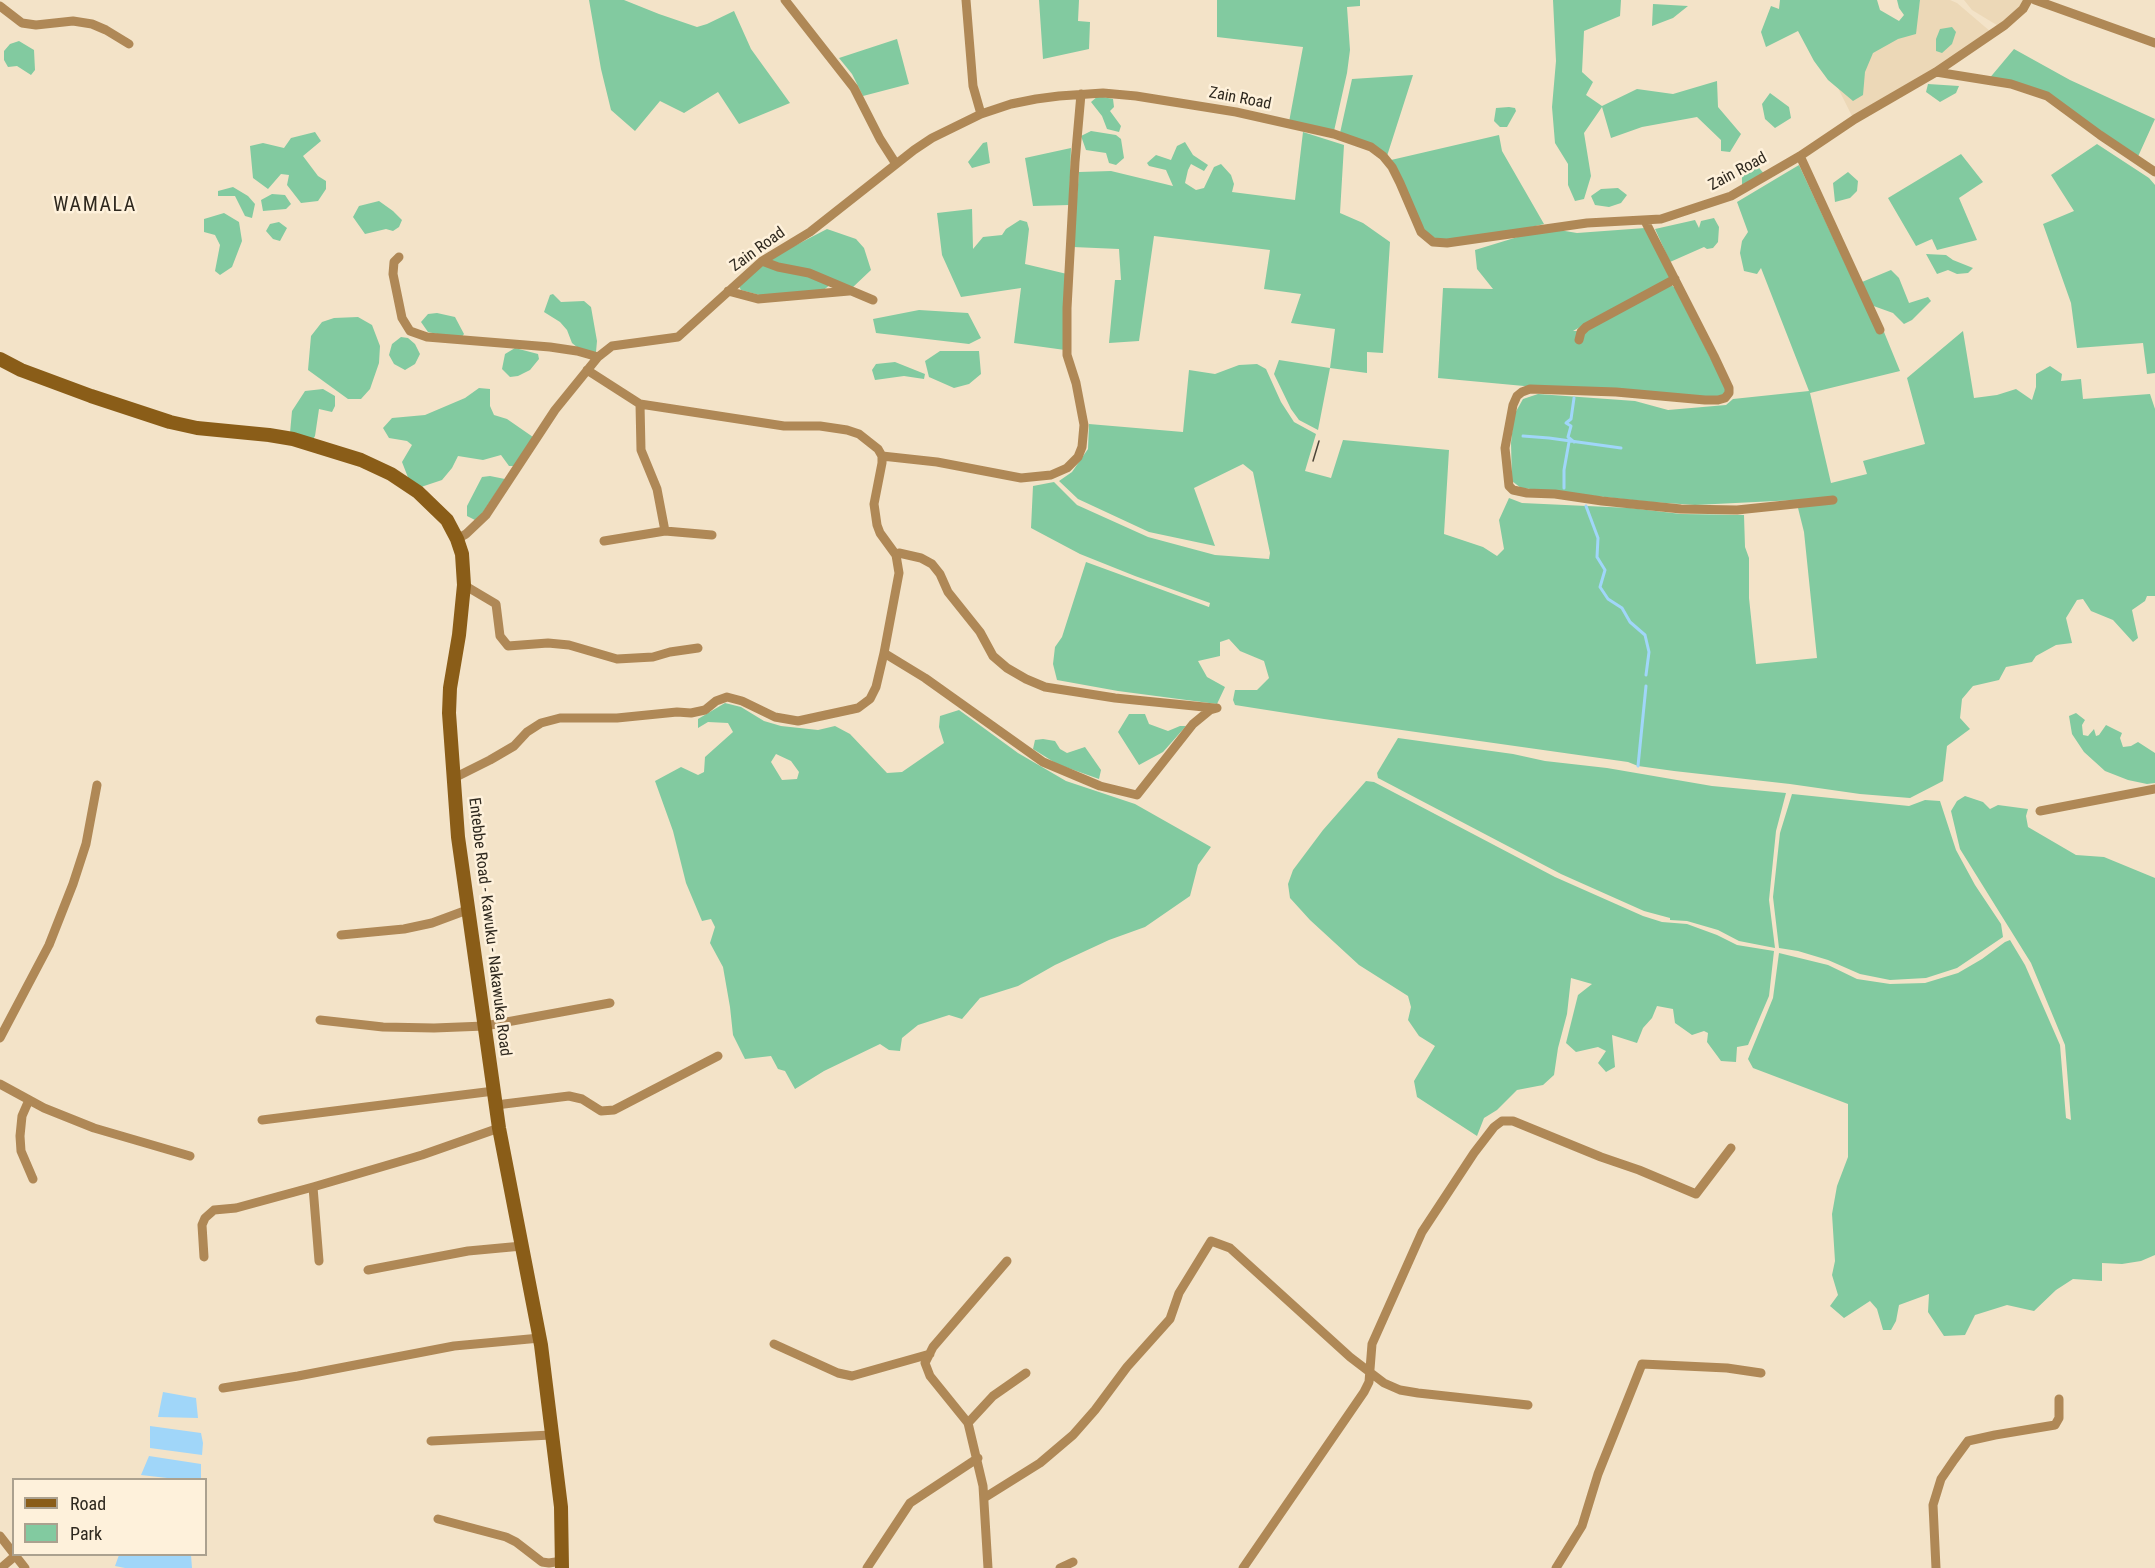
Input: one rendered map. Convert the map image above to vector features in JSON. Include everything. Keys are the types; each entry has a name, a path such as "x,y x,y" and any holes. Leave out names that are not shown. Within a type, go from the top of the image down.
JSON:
{"main road":[{"name":"Entebbe Road - Kawuku - Nakawuka Road","path":"0,359 21,370 170,423 293,439 361,460 391,474 418,492 447,520 457,539 462,554 464,585 450,688 449,713 458,837 499,1128 540,1338 561,1507 562,1564"}],"street":[{"path":"785,0 854,87 880,139 896,164"},
{"path":"966,0 973,86 981,114"},
{"name":"Zain Road","path":"457,539 466,534 486,515 555,410 598,357 612,346 678,337 762,261 810,232 932,138 981,114 1011,104 1059,96 1127,95 1236,112 1334,134 1371,147 1383,156 1392,167 1420,232 1433,242 1447,243 1587,223 1646,221 1682,213 1731,196 1936,72 2005,25 2023,9 2028,0"},
{"path":"2035,0 2155,43"},
{"path":"0,6 22,23 36,25 72,21 92,24 129,44"},
{"path":"1936,72 2011,84 2047,96 2100,135 2155,171"},
{"path":"882,456 948,464 1021,478 1051,475 1067,468 1078,457 1082,447 1084,425 1076,383 1067,355 1067,308 1081,94"},
{"path":"1800,156 1880,330"},
{"path":"1646,221 1724,376 1729,393 1725,398 1705,400 1616,392 1530,389 1522,392 1516,396 1513,405 1505,448 1509,486 1513,490 1527,493 1555,494 1681,509 1737,510 1833,500"},
{"path":"399,257 394,262 393,274 402,318 410,332 427,337 550,347 598,357"},
{"path":"762,261 778,267 809,273 873,300"},
{"path":"1579,340 1581,332 1586,327 1675,279"},
{"path":"728,291 758,299 849,291"},
{"path":"454,778 514,746 527,732 541,723 560,718 617,718 677,712 690,713 705,710 716,701 727,697 775,717 798,721 858,708 870,699 884,653 899,573 896,555 880,533 874,504 881,476 882,456 871,442 848,430 820,426 784,426 640,404 587,370"},
{"path":"640,404 641,450 657,489 665,531"},
{"path":"604,541 665,531 712,535"},
{"path":"884,653 925,678 1043,762 1075,777 1137,795 1193,724 1210,710 1217,708 1115,698 1045,687 1026,679 1007,668 993,656 980,632 948,592 940,574 932,564 921,558 899,553 896,555"},
{"path":"464,585 496,604 500,636 508,646 569,645 617,659 652,657 698,648"},
{"path":"0,1038 49,945 86,844 97,785"},
{"path":"2040,812 2155,789"},
{"path":"340,936 404,929 432,923 467,910"},
{"path":"320,1020 383,1027 484,1026 610,1003"},
{"path":"262,1120 495,1098 569,1095 582,1099 601,1111 614,1110 718,1056"},
{"path":"0,1084 28,1100 94,1128 190,1156"},
{"path":"28,1100 22,1116 20,1136 21,1151 33,1179"},
{"path":"1243,1568 1303,1478 1357,1405 1369,1382 1372,1344 1422,1232 1494,1127 1502,1121 1513,1121 1696,1194 1731,1148"},
{"path":"204,1257 202,1225 210,1213 313,1187 422,1155 499,1128"},
{"path":"313,1187 319,1261"},
{"path":"984,1498 1040,1463 1073,1435 1127,1367 1170,1319 1179,1293 1211,1241 1230,1248 1369,1373 1384,1383 1400,1390 1528,1406"},
{"path":"368,1270 458,1253 522,1246"},
{"path":"988,1568 984,1498 978,1458 968,1423 930,1376 925,1363 933,1347 1007,1261"},
{"path":"223,1388 454,1346 540,1338"},
{"path":"774,1344 838,1373 852,1376 930,1354"},
{"path":"1556,1568 1582,1526 1598,1474 1642,1364 1727,1368 1761,1373"},
{"path":"968,1423 993,1396 1026,1373"},
{"path":"1936,1568 1933,1505 1941,1479 1954,1460 1968,1441 2055,1425 2059,1418 2059,1399"},
{"path":"431,1441 551,1436"},
{"path":"867,1568 910,1503 978,1458"},
{"path":"438,1519 506,1537 542,1562 562,1564"},
{"path":"0,1536 12,1552"},
{"path":"1,1568 15,1556 25,1568"},
{"path":"1060,1568 1073,1562"}],"shaded area":[{"path":"1920,0 1950,0 1957,3 1991,32 1854,120 1838,88 1873,38 1915,34"},
{"path":"1964,0 2024,0 2021,7 2000,27 1972,10"}],"green space":[{"path":"589,0 624,0 697,27 734,11 751,49 790,103 739,124 718,92 684,113 660,101 635,131 611,110"},
{"path":"1039,0 1079,0 1078,21 1090,22 1089,49 1043,59"},
{"path":"1217,0 1360,0 1360,6 1347,7 1350,50 1334,131 1289,122 1303,47 1217,37"},
{"path":"1553,0 1621,0 1620,16 1584,31 1582,72 1593,82 1586,95 1602,106 1637,89 1673,94 1717,81 1718,107 1741,134 1730,152 1721,151 1721,140 1697,117 1642,127 1611,138 1602,107 1584,133 1591,176 1584,199 1575,201 1568,185 1568,164 1555,143 1552,107 1556,61"},
{"path":"1780,0 1877,0 1880,10 1899,21 1904,15 1897,0 1920,0 1916,34 1898,39 1873,53 1865,72 1863,95 1853,101 1828,80 1814,61 1798,31 1766,47 1761,32 1771,6 1779,9"},
{"path":"1653,4 1688,6 1673,18 1652,26"},
{"path":"1952,27 1956,32 1952,44 1942,53 1936,51 1936,39 1940,29"},
{"path":"897,39 909,84 863,96 852,74 839,58"},
{"path":"19,41 34,50 35,70 31,75 17,66 8,67 4,60 4,51 10,44"},
{"path":"2014,49 2070,80 2155,119 2136,161 2047,95 1988,80"},
{"path":"1413,75 1387,156 1340,133 1352,79"},
{"path":"1928,84 1959,86 1956,93 1940,102 1926,92"},
{"path":"1770,93 1789,107 1791,118 1775,128 1765,119 1762,104"},
{"path":"1098,96 1113,99 1114,107 1110,111 1121,126 1119,132 1107,129 1102,116 1091,102"},
{"path":"1496,108 1515,108 1516,111 1507,127 1500,127 1494,121"},
{"path":"1091,131 1116,135 1121,139 1124,158 1116,165 1109,163 1106,153 1086,150 1081,136"},
{"path":"315,132 321,141 303,156 318,176 326,181 326,189 318,201 301,203 287,185 289,175 281,174 268,189 253,178 250,146 263,143 284,148 291,138"},
{"path":"1303,132 1344,145 1340,213 1363,223 1390,242 1383,353 1367,352 1367,373 1330,368 1335,329 1291,323 1301,294 1264,289 1270,250 1154,236 1139,341 1109,343 1115,280 1121,280 1119,249 1073,247 1079,172 1111,171 1173,186 1166,170 1149,166 1147,163 1156,155 1171,160 1177,146 1185,142 1193,155 1208,165 1204,171 1191,164 1188,170 1185,183 1196,190 1204,188 1214,167 1221,164 1231,175 1234,184 1232,192 1295,200"},
{"path":"1499,135 1502,151 1544,224 1455,245 1426,235 1391,160"},
{"path":"987,142 990,163 972,168 968,162 983,143"},
{"path":"2097,144 2149,178 2155,185 2155,373 2147,374 2143,343 2077,348 2071,303 2043,224 2074,211 2051,175"},
{"path":"1071,148 1069,205 1033,206 1025,158"},
{"path":"1961,154 1983,182 1959,198 1977,240 1937,250 1932,239 1916,246 1888,198"},
{"path":"1754,162 1766,176 1742,189 1742,168"},
{"path":"1799,165 1878,334 1884,332 1900,371 1810,393 1831,483 1867,474 1863,461 1925,444 1907,378 1963,331 1974,398 1997,395 2016,389 2032,400 2036,387 2036,374 2050,366 2062,374 2061,381 2081,379 2083,399 2150,394 2155,409 2155,596 2147,596 2145,601 2132,610 2138,638 2133,642 2113,620 2091,611 2083,599 2077,600 2066,618 2072,643 2056,645 2036,656 2032,662 2006,667 1999,680 1973,686 1962,699 1960,718 1970,729 1947,746 1943,781 1910,798 1860,794 1638,766 1628,762 1235,705 1233,700 1235,690 1257,690 1269,678 1264,661 1240,651 1229,639 1220,642 1220,656 1198,661 1207,677 1225,687 1217,704 1118,691 1057,680 1053,664 1055,647 1062,637 1086,562 1209,607 1210,603 1080,554 1031,528 1033,486 1054,482 1077,505 1148,537 1215,555 1269,559 1270,553 1253,472 1243,464 1194,488 1215,546 1149,532 1078,499 1059,481 1072,472 1088,449 1089,424 1183,432 1189,370 1215,374 1239,365 1257,364 1266,369 1281,402 1294,422 1316,434 1305,471 1331,478 1343,440 1449,450 1444,534 1483,547 1497,556 1504,549 1499,520 1509,498 1522,503 1630,508 1681,514 1744,515 1756,664 1817,658 1804,532 1796,500 1695,505 1521,488 1512,481 1511,443 1514,415 1523,399 1538,394 1635,401 1668,410 1726,405 1733,399 1809,391 1761,268 1757,274 1744,271 1740,253 1742,241 1748,232 1737,202"},
{"path":"1848,172 1858,181 1857,191 1850,198 1835,202 1833,183"},
{"path":"233,187 248,196 255,204 252,218 245,216 235,196 218,196 218,191"},
{"path":"1618,188 1627,195 1621,203 1609,207 1595,205 1591,196 1601,189"},
{"path":"272,194 285,195 291,204 286,209 263,211 261,200"},
{"path":"379,201 402,220 399,227 393,231 386,229 365,234 353,217 359,206"},
{"path":"972,209 973,249 983,237 1002,235 1006,229 1020,220 1027,222 1029,229 1025,264 1067,274 1065,350 1014,343 1021,288 961,297 942,255 937,213"},
{"path":"224,213 239,222 242,241 232,267 220,275 215,271 220,245 215,235 204,232 204,219"},
{"path":"1714,218 1719,227 1718,242 1713,248 1704,247 1670,262 1655,229 1695,220 1699,228 1701,221"},
{"path":"279,222 287,228 280,241 273,239 266,231 270,224"},
{"path":"1547,228 1577,233 1645,228 1671,277 1573,331 1587,331 1669,283 1675,288 1727,391 1721,398 1524,386 1438,378 1443,288 1493,289 1477,269 1475,250"},
{"path":"827,229 856,239 864,248 871,270 852,288 835,281 817,295 767,297 741,290 737,283 773,257"},
{"path":"1926,254 1946,255 1973,268 1968,273 1957,274 1948,270 1937,274"},
{"path":"1891,270 1899,278 1909,303 1928,297 1931,301 1912,320 1904,324 1893,313 1868,304 1862,282"},
{"path":"553,294 561,302 584,301 591,307 597,341 596,352 583,352 572,343 567,330 560,322 544,312 550,295"},
{"path":"919,310 968,313 981,338 969,344 876,333 873,319"},
{"path":"437,313 455,317 464,334 461,338 428,332 421,322 428,314"},
{"path":"358,317 372,325 380,346 379,363 370,389 361,399 348,399 308,370 311,336 322,322 334,318"},
{"path":"401,337 408,338 415,344 420,354 415,364 405,370 394,364 389,355 392,344"},
{"path":"515,348 538,354 539,359 530,370 510,377 502,369 505,354"},
{"path":"940,351 979,351 981,374 969,384 954,388 929,377 925,361"},
{"path":"1279,360 1330,368 1318,430 1299,420 1274,374"},
{"path":"895,362 925,374 924,379 904,376 875,380 872,370 876,364"},
{"path":"479,388 490,389 490,406 494,415 507,419 533,437 516,466 509,466 501,455 483,460 458,456 442,480 421,487 409,480 402,462 412,445 407,441 389,438 383,428 392,418 425,415 465,398"},
{"path":"323,389 335,396 335,406 332,412 319,409 315,436 312,441 290,433 292,411 305,391"},
{"path":"482,477 505,479 477,521 467,516 467,506"},
{"path":"725,703 741,707 764,721 781,726 818,730 835,726 850,734 887,773 902,772 944,743 939,727 940,716 959,710 1018,753 1066,781 1135,804 1211,847 1198,865 1190,896 1145,927 1109,940 1055,965 1018,986 980,998 962,1019 949,1015 918,1025 902,1038 900,1051 889,1050 880,1044 824,1071 795,1089 785,1071 778,1069 771,1056 745,1059 733,1035 723,967 710,943 715,927 711,919 702,921 686,883 673,831 655,781 681,767 698,775 704,772 705,757 733,732 728,723 708,722 698,728 698,719","holes":["776,754 791,761 799,772 797,779 782,780 771,762"]},
{"path":"2076,713 2085,720 2082,725 2083,735 2088,736 2094,729 2096,736 2099,735 2106,725 2122,733 2120,738 2123,747 2138,742 2155,753 2155,783 2147,784 2128,780 2105,771 2084,752 2072,734 2069,716"},
{"path":"1129,714 1145,714 1149,724 1168,731 1186,726 1163,752 1139,765 1118,732"},
{"path":"1398,738 1513,754 1545,761 1607,768 1712,786 1786,793 1776,831 1769,900 1775,948 1739,941 1718,930 1687,921 1670,920 1670,918 1644,911 1561,874 1378,778 1377,773"},
{"path":"1035,740 1055,741 1060,749 1067,753 1085,747 1101,770 1099,779 1057,764 1033,749"},
{"path":"1366,781 1374,782 1555,877 1643,916 1662,922 1687,924 1737,945 1774,951 1769,996 1748,1045 1737,1047 1736,1062 1721,1061 1707,1042 1708,1033 1704,1031 1692,1035 1675,1023 1673,1009 1657,1006 1652,1018 1643,1028 1637,1043 1612,1035 1615,1067 1606,1072 1598,1063 1606,1051 1598,1047 1576,1052 1566,1043 1578,995 1592,984 1571,978 1567,1014 1554,1075 1543,1085 1517,1090 1497,1110 1484,1118 1477,1136 1417,1097 1414,1081 1435,1046 1419,1036 1408,1020 1411,1007 1408,996 1359,965 1310,920 1290,898 1288,884 1293,870 1323,830"},
{"path":"1792,794 1909,806 1925,800 1940,801 1956,850 1975,885 2001,924 2003,937 1957,968 1926,978 1890,980 1860,974 1828,960 1779,948 1773,897 1780,833"},
{"path":"1965,796 1983,802 1990,809 1998,805 2028,809 2026,816 2028,827 2076,855 2104,857 2155,878 2155,1255 2141,1261 2122,1264 2102,1263 2102,1281 2073,1279 2056,1290 2034,1311 2007,1305 1975,1315 1965,1335 1944,1336 1928,1312 1929,1294 1899,1305 1896,1321 1891,1330 1883,1330 1877,1309 1870,1301 1844,1318 1830,1306 1838,1295 1832,1275 1835,1261 1832,1214 1837,1186 1848,1157 1848,1104 1753,1068 1748,1059 1773,998 1779,953 1828,965 1857,979 1890,984 1925,983 1958,973 2010,940 2025,965 2060,1045 2066,1118 2071,1120 2065,1045 2031,963 1960,849 1951,811 1957,801"}],"water":[{"path":"163,1392 196,1398 198,1418 158,1417"},
{"path":"150,1426 201,1433 202,1455 150,1448"},
{"path":"149,1456 201,1464 201,1478 141,1475"},
{"path":"119,1556 191,1556 192,1568 125,1568 115,1566"}],"waterway":[{"path":"1574,398 1571,419 1566,423 1571,426 1568,437 1574,442"},
{"path":"1523,436 1621,448"},
{"path":"1564,488 1564,470 1569,442"},
{"path":"1586,506 1598,538 1597,557 1605,570 1600,587 1608,599 1622,608 1630,622 1645,635 1649,652 1646,675"},
{"path":"1638,766 1646,686"}],"tram line":[{"path":"1313,461 1319,441"}],"district":[{"name":"WAMALA","path":"95,206"}]}
